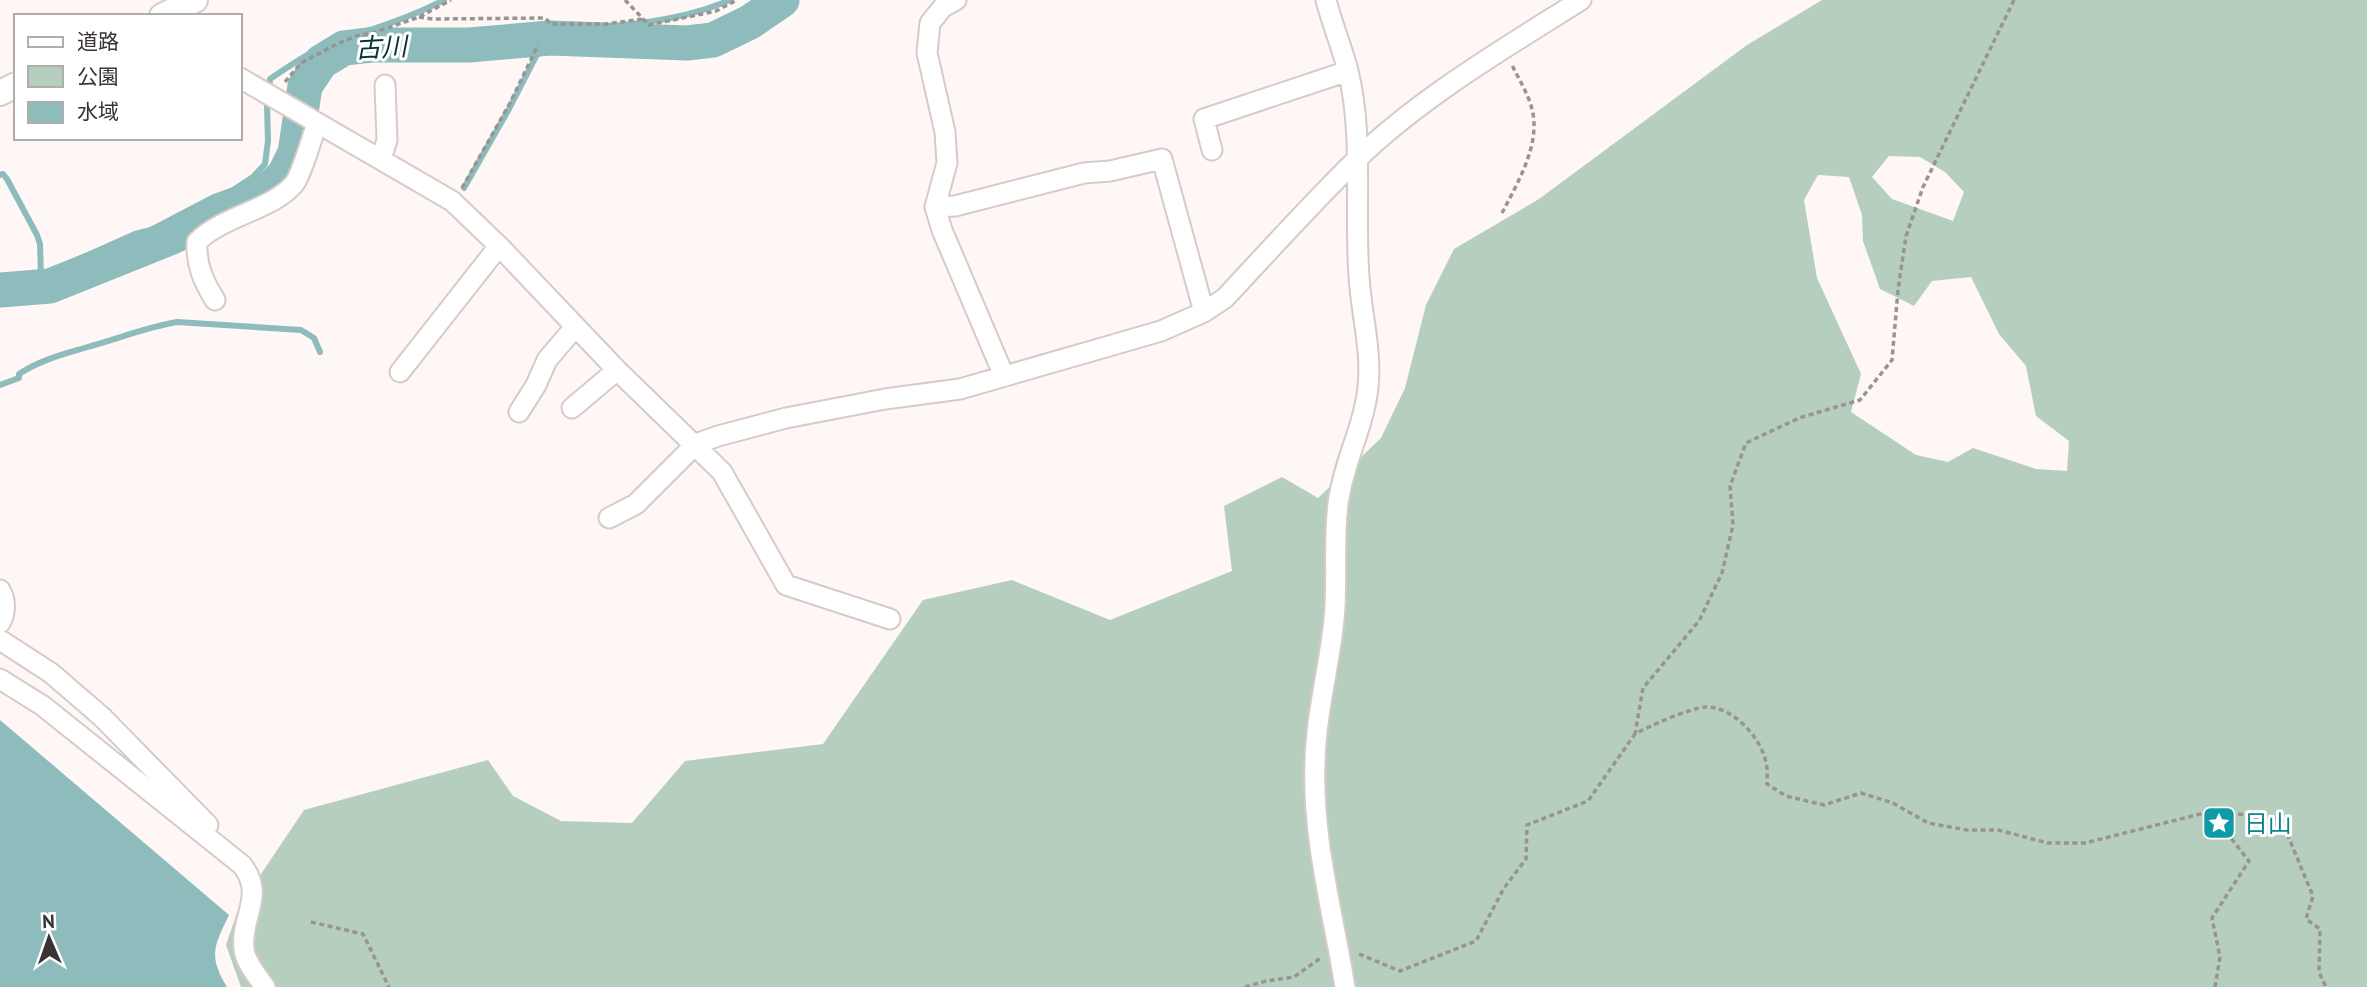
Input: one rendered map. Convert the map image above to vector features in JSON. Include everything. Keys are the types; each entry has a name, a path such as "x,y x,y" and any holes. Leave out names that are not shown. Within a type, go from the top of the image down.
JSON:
{"street":[{"path":"956,0 943,6 930,23 927,53 945,132 947,163 935,207 942,230 1004,376"},
{"path":"1326,0 1348,71 1357,159 1359,279 1369,356 1365,411 1353,442 1338,503 1334,621 1316,736 1318,834 1345,987"},
{"path":"609,518 636,504 696,444 786,418 885,399 960,389 1161,331 1204,312 1225,298 1357,159 1406,117 1505,48 1581,0"},
{"path":"1212,150 1204,119 1348,71"},
{"path":"242,79 452,201 499,246 617,370 722,472 786,585 890,619"},
{"path":"381,159 387,140 386,85"},
{"path":"215,300 203,281 196,256 197,242 207,232 278,196 295,183 312,120"},
{"path":"935,207 955,206 1084,173 1110,171 1163,159 1204,312"},
{"path":"400,372 499,246"},
{"path":"519,412 536,385 547,360 575,327"},
{"path":"572,408 617,370"},
{"path":"0,590 5,608 0,623"},
{"path":"0,640 51,673 102,717 202,818 249,873 253,895 244,950 265,987"},
{"path":"0,679 43,706 236,859"}],"path":[{"path":"279,102 301,63 356,36 419,17 451,0"},
{"path":"625,0 649,25 716,11 737,0"},
{"path":"1635,734 1643,688 1699,621 1723,573 1733,525 1730,486 1745,443 1799,418 1860,400 1892,360 1906,236 1923,187 2014,0"},
{"path":"419,17 545,18 551,24 606,24 643,19"},
{"path":"460,193 510,103 538,45"},
{"path":"1503,212 1518,183 1535,135 1532,108 1505,48"},
{"path":"1245,987 1294,977 1337,945 1400,971 1476,940 1504,888 1526,859 1527,825 1588,801 1635,734 1654,723 1705,707 1721,710 1741,723 1759,742 1766,762 1767,784 1786,796 1824,805 1861,793 1893,803 1928,823 1967,830 1998,830 2048,843 2085,843 2212,811 2281,819 2313,896 2305,919 2320,929 2319,972 2326,987"},
{"path":"2215,987 2220,957 2212,918 2249,862 2219,823"},
{"path":"310,922 363,934 389,987"}],"green space":[{"path":"1822,0 2367,0 2367,987 241,987 226,945 239,907 304,810 488,760 513,796 561,821 632,823 685,761 823,744 923,600 1012,580 1110,620 1232,571 1224,506 1282,477 1318,498 1381,438 1405,388 1426,305 1454,249 1539,199 1747,45","holes":["1889,156 1920,157 1945,172 1964,192 1953,221 1892,199 1872,177","1818,175 1849,177 1862,215 1863,241 1880,289 1914,306 1932,281 1971,277 1999,334 2026,366 2036,416 2069,441 2067,471 2036,469 1973,448 1948,462 1916,455 1851,412 1861,374 1817,278 1804,200"]}],"water":[{"path":"0,720 229,915 215,951 217,967 227,987 0,987"}],"waterway":[{"path":"269,88 270,79 323,46 400,19 444,0"},
{"path":"464,188 545,39 554,30 666,19 730,0"},
{"name":"古川","path":"0,290 50,286 172,237 266,192 284,175 295,153 305,86 321,62 344,48 371,45 469,45 550,38 687,43 713,40 750,22 782,0"},
{"path":"0,175 3,174 7,179 37,235 40,244 41,276 135,234 151,230 233,190 253,177 265,164 268,141 267,106"},
{"path":"0,385 19,378 19,374 54,357 177,322 301,330 314,338 320,352"}],"place":[{"name":"日山","path":"2219,823"}]}
